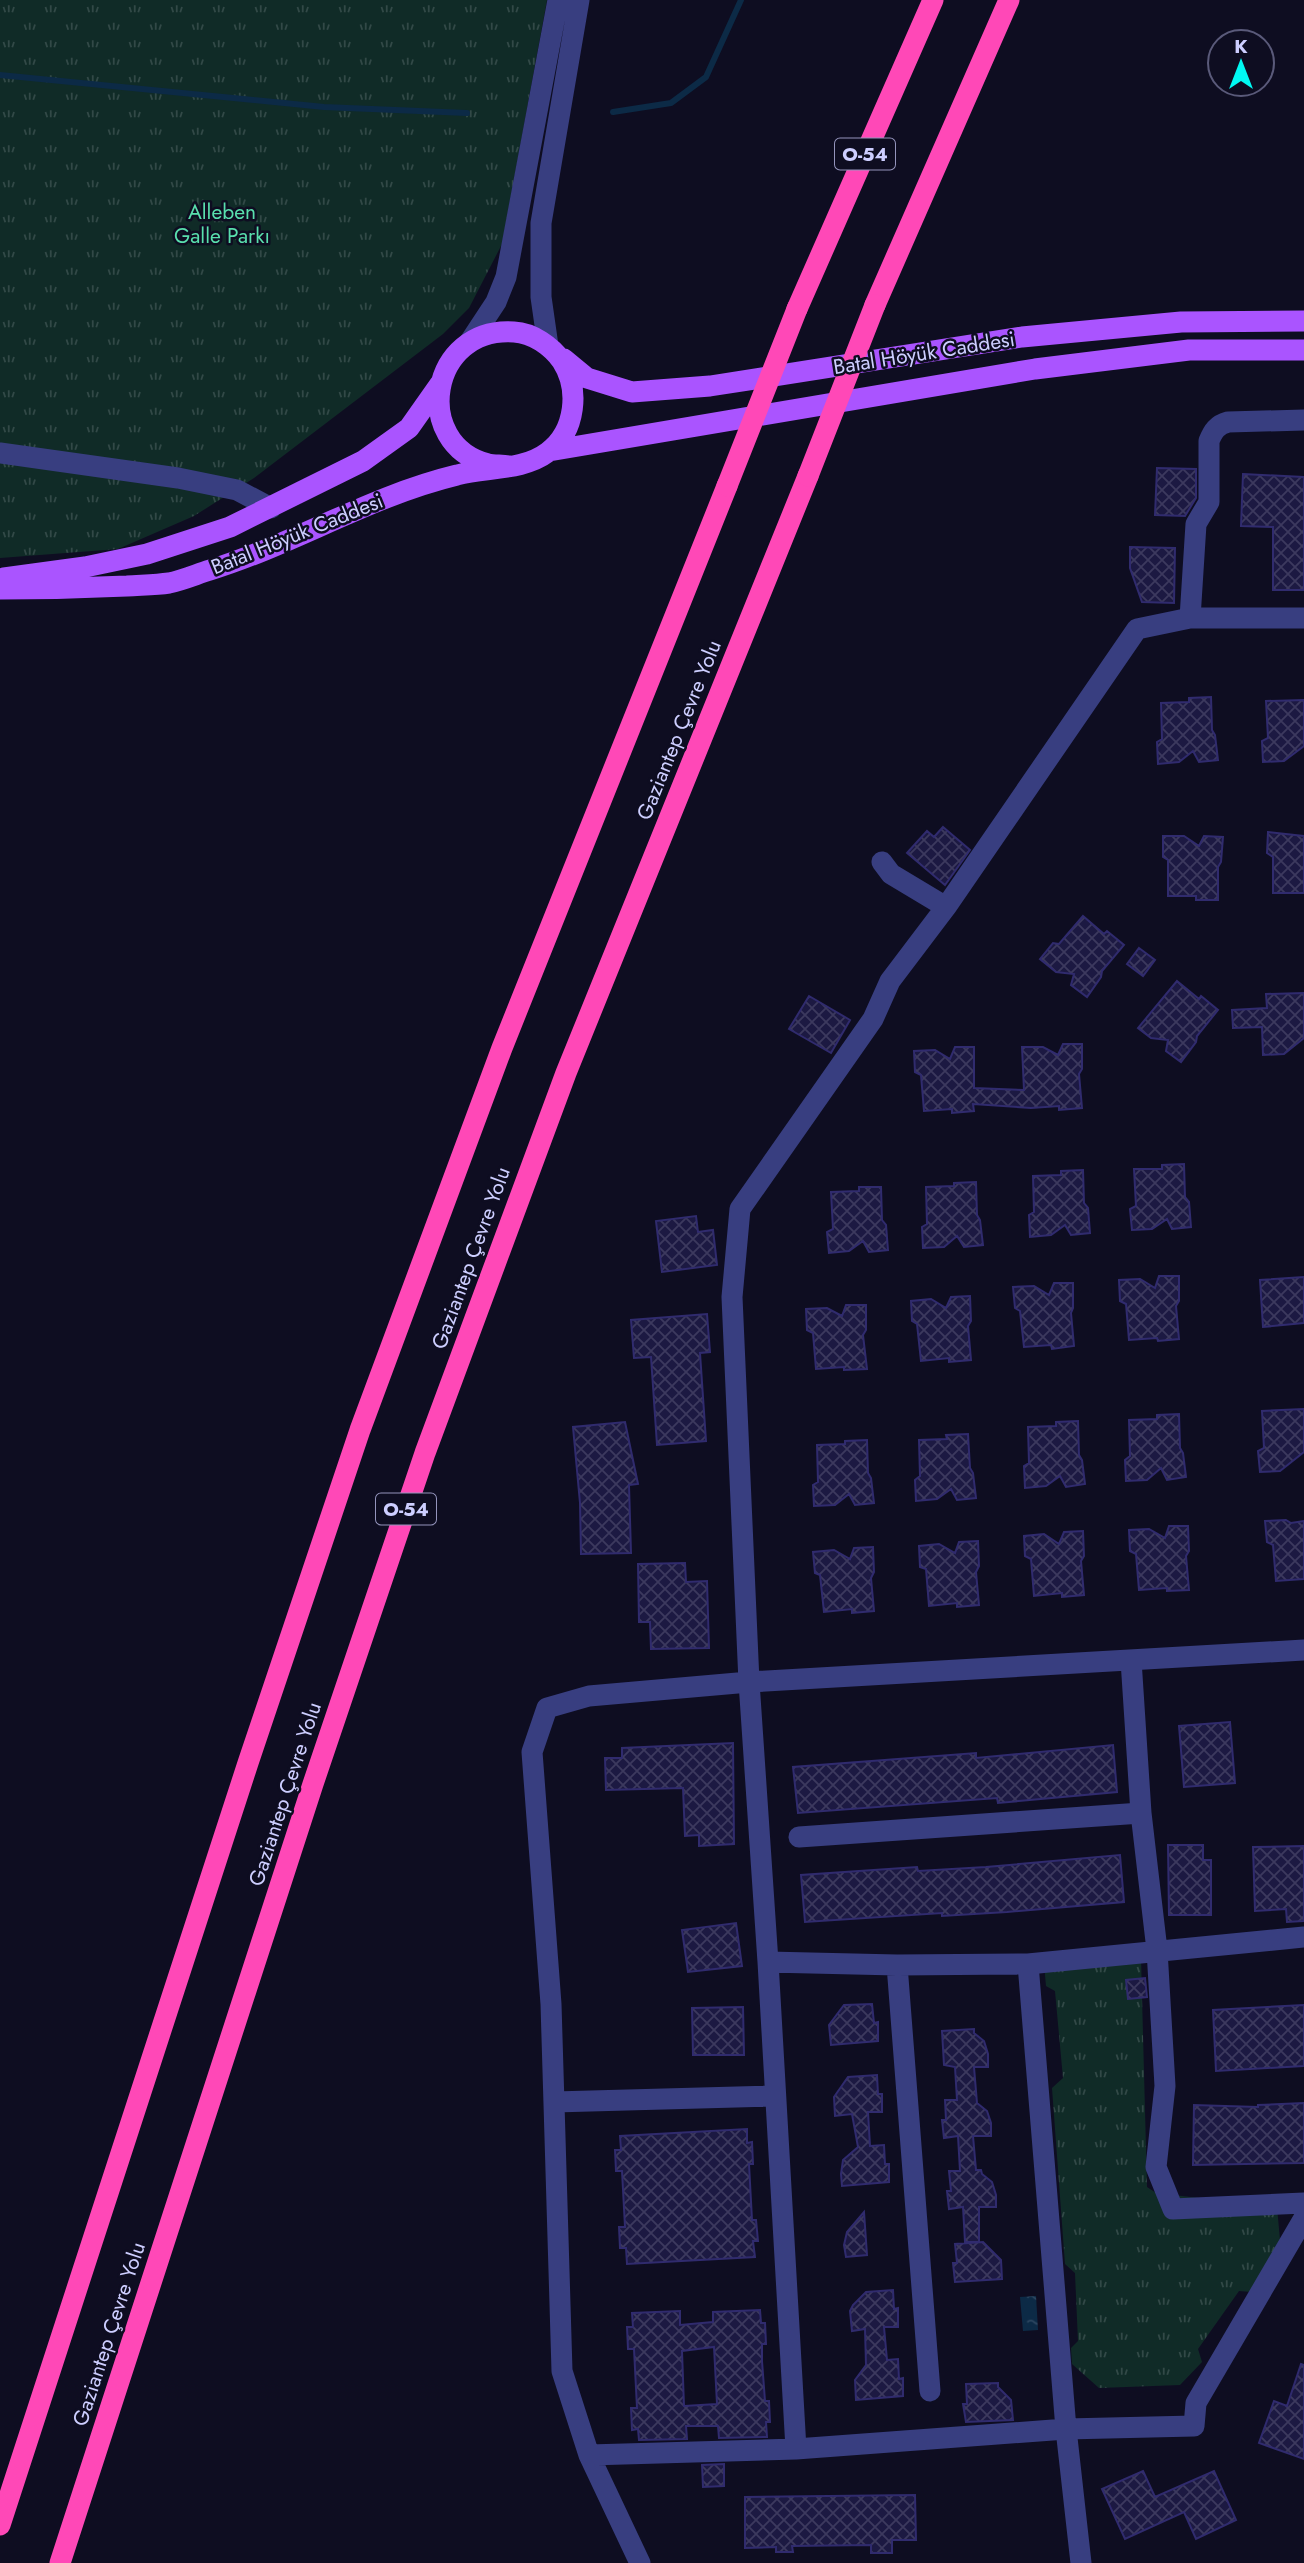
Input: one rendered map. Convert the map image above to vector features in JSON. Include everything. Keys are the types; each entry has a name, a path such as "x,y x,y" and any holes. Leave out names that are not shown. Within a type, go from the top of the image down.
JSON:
{"highway":[{"name":"Gaziantep Çevre Yolu","path":"0,2525 360,1430 502,1048 797,309 933,0"},
{"name":"Gaziantep Çevre Yolu","path":"60,2563 309,1797 425,1453 566,1073 875,306 1009,0"}],"main road":[{"name":"Batal Höyük Caddesi","path":"0,578 85,567 147,554 230,527 271,508 363,461 408,428 440,384 447,365 460,349 469,342 496,332 518,332 539,339 587,378 632,392 710,386 1022,337 1181,322 1304,321"},
{"path":"550,451 564,434 572,414 574,392 568,371 552,349"},
{"name":"Batal Höyük Caddesi","path":"0,589 169,583 249,558 353,510 410,489 456,475 530,462 550,451 1035,369 1189,350 1304,350"},
{"path":"440,384 439,404 443,424 453,441 468,455 487,464 509,466"}],"street":[{"path":"469,342 496,302 506,276 558,0"},
{"path":"552,349 541,297 541,223 579,0"},
{"path":"1190,618 1196,524 1209,502 1209,441 1212,433 1227,422 1304,420"},
{"path":"0,453 202,482 237,490 271,508"},
{"path":"796,2449 749,1682 732,1297 740,1209 873,1018 890,981 946,907 1137,629 1190,618 1304,618"},
{"path":"882,862 891,874 946,907"},
{"path":"640,2563 589,2455 562,2371 551,2004 532,1752 547,1708 589,1696 749,1682 1304,1650"},
{"path":"1131,1660 1141,1813 1157,1950 1165,2086 1156,2167 1173,2209 1304,2203"},
{"path":"799,1837 1141,1813"},
{"path":"768,1962 1028,1964 1304,1937"},
{"path":"1028,1964 1066,2430 1081,2563"},
{"path":"897,1965 930,2391"},
{"path":"554,2102 775,2095"},
{"path":"589,2455 796,2449 1066,2430 1194,2426 1196,2403 1304,2218"}],"green space":[{"name":"Alleben Galle Parkı","path":"0,0 547,0 502,244 469,308 443,334 254,478 194,516 118,549 0,558"},
{"path":"1141,1959 1147,2187 1156,2193 1277,2207 1280,2240 1252,2292 1239,2291 1198,2349 1202,2362 1180,2385 1099,2388 1072,2364 1071,2348 1078,2341 1075,2273 1065,2264 1052,2088 1063,2078 1055,1991 1046,1986 1044,1963"}],"water":[{"path":"1036,2296 1038,2330 1023,2331 1020,2297"}],"building":[{"path":"1157,468 1196,469 1196,498 1185,516 1155,515"},
{"path":"1243,474 1304,477 1304,590 1273,590 1273,527 1241,526"},
{"path":"1130,547 1175,548 1174,603 1142,602 1130,568"},
{"path":"1211,697 1212,730 1218,760 1199,762 1193,751 1179,762 1158,764 1157,742 1162,739 1161,703 1189,702 1189,698"},
{"path":"1304,700 1304,746 1284,761 1263,762 1262,741 1268,738 1266,701"},
{"path":"943,827 970,850 945,885 907,853 927,831 934,837"},
{"path":"1268,832 1304,836 1304,893 1273,893 1273,857 1267,853"},
{"path":"1163,836 1184,836 1199,846 1204,836 1223,837 1221,862 1218,867 1218,900 1196,900 1196,896 1168,896 1168,860 1163,857"},
{"path":"1083,916 1104,934 1107,931 1124,945 1102,971 1101,977 1087,997 1071,985 1074,974 1056,972 1040,959 1053,943 1059,944"},
{"path":"1139,948 1155,960 1143,976 1127,964"},
{"path":"1177,981 1218,1010 1181,1062 1166,1051 1168,1040 1151,1038 1138,1028"},
{"path":"1304,993 1304,1038 1284,1054 1263,1055 1262,1027 1233,1028 1232,1010 1267,1008 1266,994"},
{"path":"809,996 850,1020 831,1053 789,1029"},
{"path":"1063,1044 1082,1044 1082,1069 1079,1074 1082,1108 1059,1110 1059,1106 1031,1108 973,1104 974,1111 924,1111 921,1075 915,1072 914,1051 935,1050 950,1059 955,1047 974,1047 974,1088 1024,1090 1022,1047 1043,1047 1058,1055"},
{"path":"1184,1164 1185,1197 1189,1202 1191,1227 1172,1229 1167,1219 1152,1229 1132,1230 1130,1209 1136,1206 1134,1169 1162,1169 1162,1165"},
{"path":"1083,1170 1084,1203 1088,1208 1090,1233 1071,1235 1065,1225 1051,1235 1030,1237 1029,1215 1034,1212 1033,1176 1061,1175 1061,1171"},
{"path":"976,1182 977,1215 983,1245 964,1247 957,1236 944,1247 923,1248 922,1227 927,1224 926,1187"},
{"path":"859,1187 881,1187 882,1220 886,1225 888,1250 869,1252 863,1241 849,1251 829,1253 827,1232 833,1229 831,1192 859,1191"},
{"path":"696,1216 698,1232 713,1230 717,1265 662,1272 656,1221"},
{"path":"1159,1276 1179,1276 1179,1301 1176,1306 1179,1339 1129,1340 1126,1304 1120,1301 1119,1280 1140,1279 1155,1288"},
{"path":"1304,1277 1304,1323 1263,1327 1260,1280"},
{"path":"1054,1283 1073,1283 1071,1313 1074,1346 1052,1349 1051,1345 1024,1347 1020,1311 1015,1308 1013,1287 1034,1286 1049,1295"},
{"path":"970,1296 971,1321 968,1326 971,1360 949,1362 949,1358 921,1361 917,1324 912,1321 911,1301 931,1299 946,1308 951,1297"},
{"path":"846,1305 866,1305 866,1330 863,1335 867,1369 816,1369 813,1333 807,1330 806,1309 827,1308 842,1316"},
{"path":"707,1314 710,1352 700,1353 706,1441 657,1445 651,1357 634,1358 631,1320"},
{"path":"1304,1409 1304,1452 1280,1471 1260,1472 1258,1451 1264,1448 1262,1411"},
{"path":"1179,1414 1180,1448 1186,1477 1167,1480 1161,1468 1147,1480 1126,1481 1125,1460 1130,1456 1129,1420 1157,1419 1157,1415"},
{"path":"1078,1421 1079,1455 1085,1484 1066,1487 1060,1476 1046,1486 1025,1488 1024,1466 1029,1463 1028,1427 1056,1426 1056,1422"},
{"path":"625,1422 638,1484 629,1485 631,1553 581,1554 580,1503 573,1427"},
{"path":"968,1434 970,1468 976,1498 957,1500 951,1489 937,1499 916,1501 915,1480 920,1476 919,1440 947,1439 946,1435"},
{"path":"867,1440 868,1473 874,1503 855,1505 849,1494 835,1505 814,1506 813,1485 818,1482 817,1445"},
{"path":"1286,1520 1291,1523 1304,1521 1304,1579 1276,1581 1273,1545 1267,1542 1265,1521"},
{"path":"1169,1526 1188,1526 1189,1551 1186,1556 1189,1590 1139,1590 1136,1554 1130,1551 1129,1530 1149,1529 1165,1538"},
{"path":"1083,1531 1084,1556 1081,1561 1084,1595 1062,1597 1062,1593 1034,1596 1031,1559 1025,1556 1024,1536 1044,1534 1059,1544 1064,1532"},
{"path":"978,1541 979,1566 976,1572 979,1605 957,1607 957,1603 929,1606 926,1569 920,1567 919,1546 939,1544 955,1553 959,1542"},
{"path":"873,1547 874,1572 871,1578 874,1611 852,1613 852,1609 824,1612 820,1575 815,1573 813,1552 834,1550 850,1559 854,1548"},
{"path":"685,1563 686,1582 707,1581 709,1648 651,1649 650,1622 639,1622 638,1564"},
{"path":"1230,1722 1235,1783 1184,1787 1179,1726"},
{"path":"733,1743 734,1844 699,1846 699,1835 685,1836 683,1788 606,1790 605,1758 622,1758 622,1748"},
{"path":"1113,1745 1117,1792 998,1803 997,1798 798,1813 793,1767 976,1753 976,1758"},
{"path":"1168,1845 1203,1845 1203,1860 1211,1860 1211,1915 1169,1915"},
{"path":"1304,1846 1304,1921 1287,1922 1286,1909 1255,1911 1253,1847"},
{"path":"1120,1855 1124,1902 1007,1912 942,1916 942,1913 805,1922 801,1875 917,1867 918,1871 986,1867"},
{"path":"736,1923 742,1966 688,1972 682,1930"},
{"path":"1145,1978 1147,1997 1128,1999 1126,1980"},
{"path":"872,2004 874,2023 878,2022 878,2041 831,2045 829,2025 844,2005"},
{"path":"1304,2005 1304,2066 1216,2071 1213,2010"},
{"path":"743,2007 744,2055 693,2055 692,2008"},
{"path":"974,2029 974,2033 984,2041 988,2054 988,2067 974,2067 977,2103 987,2111 991,2123 991,2136 973,2136 976,2170 981,2170 992,2182 996,2207 979,2207 979,2242 965,2242 963,2207 949,2209 947,2191 951,2191 949,2171 960,2171 958,2136 944,2138 942,2120 946,2120 945,2100 957,2100 955,2067 944,2065 942,2031"},
{"path":"877,2075 878,2094 882,2094 882,2112 868,2112 870,2146 884,2145 885,2164 889,2164 889,2182 842,2186 843,2160 858,2147 852,2114 835,2116 834,2097 848,2077"},
{"path":"1304,2103 1304,2163 1193,2165 1194,2105 1258,2107"},
{"path":"747,2129 747,2143 752,2142 753,2164 749,2164 752,2220 756,2220 758,2241 753,2241 755,2257 627,2264 626,2248 620,2248 619,2227 625,2227 622,2171 616,2171 615,2150 621,2150 620,2136"},
{"path":"864,2212 867,2255 846,2257 844,2245 847,2232"},
{"path":"983,2242 1001,2260 1002,2279 955,2282 955,2244"},
{"path":"893,2290 894,2309 898,2308 898,2327 884,2327 887,2360 898,2359 899,2379 903,2378 903,2396 856,2400 855,2380 866,2365 865,2329 852,2331 850,2311 866,2292"},
{"path":"760,2310 761,2323 765,2323 766,2344 762,2344 762,2361 765,2401 769,2401 770,2422 766,2422 767,2437 719,2438 718,2426 686,2426 687,2439 639,2440 638,2429 632,2430 631,2408 637,2408 634,2349 628,2349 627,2327 633,2327 632,2313 680,2311 680,2325 713,2322 713,2312","holes":["714,2347 717,2404 684,2406 682,2351"]},
{"path":"1301,2364 1304,2365 1304,2459 1259,2443 1274,2401 1287,2406"},
{"path":"998,2383 998,2387 1011,2400 1013,2420 966,2422 963,2404 967,2404 966,2384"},
{"path":"724,2464 724,2486 703,2487 702,2465"},
{"path":"1143,2471 1155,2497 1214,2471 1236,2520 1196,2539 1184,2512 1125,2539 1102,2489"},
{"path":"915,2495 916,2540 892,2540 892,2553 871,2553 871,2545 792,2546 793,2552 776,2552 776,2547 745,2548 745,2497"}],"waterway":[{"path":"613,112 671,103 706,77 741,0"},
{"path":"0,75 324,107 467,113"}]}
